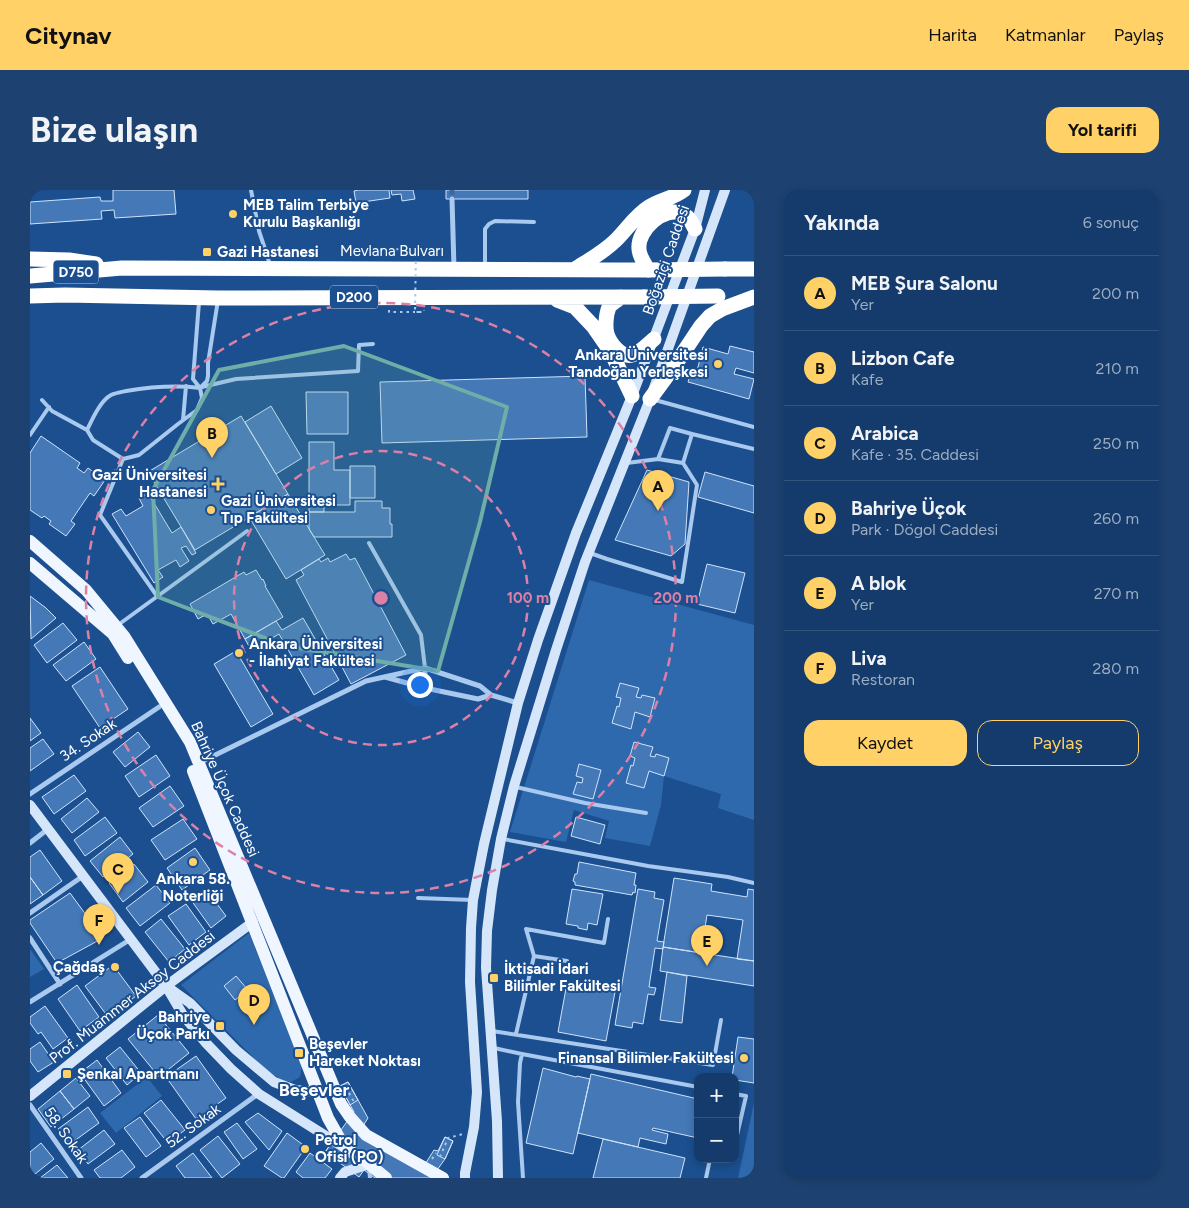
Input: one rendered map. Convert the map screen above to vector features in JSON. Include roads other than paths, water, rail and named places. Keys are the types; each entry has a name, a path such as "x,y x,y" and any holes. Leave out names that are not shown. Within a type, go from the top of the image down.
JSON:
{"highway":[{"path":"575,270 603,252 649,207 684,190"},
{"path":"648,270 639,250 639,240 650,224 665,213 676,212 684,214 695,229"},
{"name":"D200","path":"30,258 69,260 122,268"},
{"name":"Mevlana Bulvarı","path":"30,276 122,268 648,270 754,268"},
{"path":"30,307 65,295"},
{"path":"650,399 710,316 754,295"},
{"name":"D200","path":"30,296 218,298 754,295"},
{"path":"546,297 575,307 593,326 611,352 632,396"},
{"path":"621,297 610,306 606,320 607,334 615,348 630,356 654,339"}],"main road":[{"name":"Boğaziçi Caddesi","path":"465,1178 474,1130 476,1092 470,982 473,900 484,844 518,703 576,533 632,396 695,229 704,190"},
{"name":"Boğaziçi Caddesi","path":"498,1178 497,1121 486,968 487,931 501,839 514,786 556,650 589,552 650,399 725,190"},
{"name":"Bahriye Üçok Caddesi","path":"30,541 86,590 124,636 190,742 341,1104 366,1135 443,1178"},
{"name":"Bahriye Üçok Caddesi","path":"30,564 113,634 182,743 330,1124 347,1149"},
{"path":"30,805 166,986 183,1015 206,1043 259,1094 347,1149 386,1178"},
{"name":"Prof. Muammer Aksoy Caddesi","path":"30,1096 166,986 253,922"},
{"path":"166,986 190,1003 236,1050 274,1082 295,1090 318,1092 334,1085"},
{"path":"340,1178 345,1172 369,1164"}],"street":[{"path":"452,199 454,269"},
{"path":"199,763 366,681 425,668 480,686 491,694 518,703"},
{"path":"425,668 425,688"},
{"path":"384,677 478,700 491,694"},
{"name":"34. Sokak","path":"30,794 159,707"},
{"path":"30,843 48,829"},
{"path":"30,913 83,876"},
{"path":"30,938 60,984"},
{"path":"30,1002 131,939"},
{"name":"52. Sokak","path":"142,1178 259,1094"},
{"name":"58. Sokak","path":"30,1105 81,1178"}],"lane":[{"path":"251,190 259,231 270,268"},
{"path":"485,269 484,229 489,224 495,221 534,222"},
{"path":"42,400 52,411 87,430 93,440 123,459 139,455 197,410 202,398 200,388 193,379 200,297"},
{"path":"200,388 207,381 218,298"},
{"path":"87,430 104,400 111,395 139,389 186,386 200,388 236,379 358,371 359,345 373,344"},
{"path":"182,420 186,386"},
{"path":"650,399 754,427"},
{"path":"30,435 49,407"},
{"path":"658,458 670,428 754,449"},
{"path":"683,463 692,434"},
{"path":"589,552 682,582 697,485 683,463 658,458 624,464"},
{"path":"123,459 100,515 157,596"},
{"path":"116,626 247,531"},
{"path":"369,543 421,635 425,668"},
{"path":"514,786 585,803 646,813"},
{"path":"501,839 648,866 754,882"},
{"path":"418,898 473,900"},
{"path":"516,1034 534,956 526,929 604,943 608,919"},
{"path":"534,956 567,962"},
{"path":"491,1031 713,1065 721,1020"},
{"path":"492,1047 694,1086"},
{"path":"522,1054 518,1102 523,1178"},
{"path":"739,1095 746,1096 739,1127"},
{"path":"706,1178 709,1163"},
{"path":"369,1164 370,1178"}],"tunnel":[{"path":"452,190 452,199"}],"place":[{"name":"MEB Talim Terbiye Kurulu Başkanlığı","path":"233,214"},
{"name":"Gazi Hastanesi","path":"207,252"},
{"name":"Ankara Üniversitesi Tandoğan Yerleşkesi","path":"718,364"},
{"name":"Lizbon Cafe","path":"212,458"},
{"name":"Gazi Üniversitesi Hastanesi","path":"218,484"},
{"name":"Gazi Üniversitesi Tıp Fakültesi","path":"211,510"},
{"name":"MEB Şura Salonu","path":"658,511"},
{"name":"Ankara Üniversitesi - İlahiyat Fakültesi","path":"239,653"},
{"name":"Ankara 58. Noterliği","path":"193,862"},
{"name":"Arabica","path":"118,894"},
{"name":"Liva","path":"99,945"},
{"name":"A blok","path":"707,966"},
{"name":"Çağdaş","path":"115,967"},
{"name":"İktisadi İdari Bilimler Fakültesi","path":"494,978"},
{"name":"Bahriye Üçok","path":"254,1025"},
{"name":"Bahriye Üçok Parkı","path":"220,1026"},
{"name":"Beşevler Hareket Noktası","path":"299,1053"},
{"name":"Finansal Bilimler Fakültesi","path":"744,1058"},
{"name":"Şenkal Apartmanı","path":"67,1074"},
{"name":"Petrol Ofisi (PO)","path":"305,1149"}],"district":[{"name":"Beşevler","path":"314,1090"}]}
